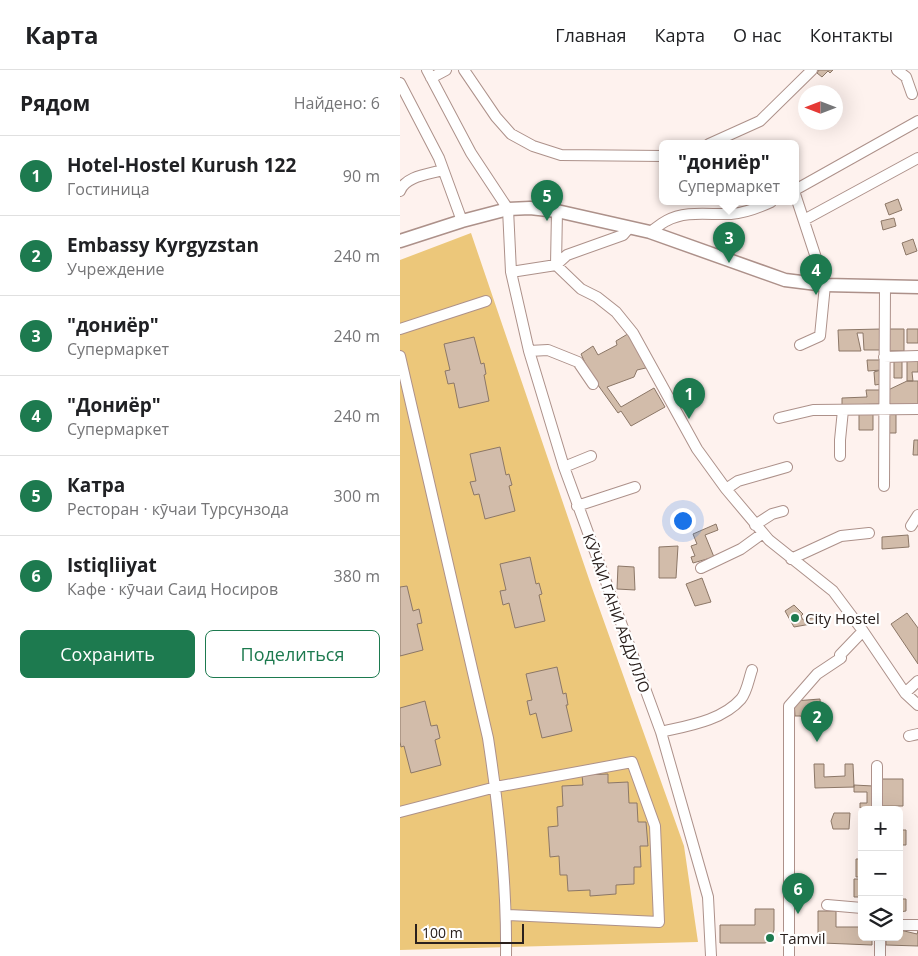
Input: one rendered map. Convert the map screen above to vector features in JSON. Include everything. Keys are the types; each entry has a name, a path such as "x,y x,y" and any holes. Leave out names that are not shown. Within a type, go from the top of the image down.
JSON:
{"main road":[{"path":"400,241 462,221 508,209 530,208 558,211 650,232 785,280 825,286 918,287"}],"street":[{"path":"446,70 429,74 471,153 508,209"},
{"path":"464,70 496,117 511,134 532,146 561,155 659,156"},
{"path":"718,140 760,121 812,70"},
{"path":"897,70 906,77 912,94"},
{"path":"400,83 443,170 462,221"},
{"path":"799,190 918,121"},
{"path":"804,220 918,158"},
{"path":"400,191 402,186 409,180 443,170"},
{"path":"799,204 825,286 820,336 800,345"},
{"path":"650,232 666,221 686,215 706,212 730,214 755,209 764,205"},
{"name":"КӮЧАИ ГАНИ АБДУЛЛО","path":"508,209 511,272 529,351 577,506 660,732 708,897 711,956"},
{"path":"558,211 556,265 581,289 597,297 616,312 633,332 698,449 726,489 763,533 791,559 833,591 905,693 918,706"},
{"path":"511,272 556,265 567,255 623,235 630,228"},
{"path":"884,286 884,486"},
{"path":"400,329 486,301"},
{"path":"529,351 548,350 578,362 593,384"},
{"path":"400,356 483,707 496,787 506,915 506,956"},
{"path":"884,357 918,356"},
{"path":"779,418 813,410 918,408"},
{"path":"840,456 843,410"},
{"path":"564,467 591,456"},
{"path":"726,489 738,481 787,467"},
{"path":"577,506 635,487"},
{"path":"756,524 772,514 783,511"},
{"path":"911,526 918,515"},
{"path":"701,568 741,549 763,533"},
{"path":"791,559 841,536 869,533"},
{"path":"789,956 788,711 791,701 817,674 841,658 840,655 863,631"},
{"path":"660,732 711,718 732,706 743,696 752,670"},
{"path":"905,693 918,681"},
{"path":"400,812 496,787 632,762 655,826 659,922 506,915"},
{"path":"877,766 877,806"},
{"path":"827,905 858,908"},
{"path":"903,925 918,925"},
{"path":"880,941 880,956"}],"shaded area":[{"path":"471,233 591,585 684,846 698,942 400,950 400,260"}],"building":[{"path":"819,70 833,70 830,73 828,71 822,77 817,73"},
{"path":"898,199 902,210 889,215 885,204"},
{"path":"894,218 896,226 883,230 881,221"},
{"path":"913,239 917,251 906,255 902,243"},
{"path":"881,329 882,350 864,350 863,333 857,333 861,351 839,351 838,330"},
{"path":"886,329 904,329 904,351 886,351"},
{"path":"907,329 918,329 918,343 907,343"},
{"path":"631,332 650,367 637,370 634,377 607,387 621,407 654,388 665,407 631,426 621,411 618,413 590,374 581,354 593,346 598,355 617,345 616,341"},
{"path":"474,337 481,364 484,363 486,374 484,375 489,401 459,408 454,383 448,384 445,371 450,370 444,344"},
{"path":"894,359 902,360 902,378 894,378"},
{"path":"907,359 918,359 918,372 912,372 913,381 907,381"},
{"path":"867,360 881,360 881,370 868,371"},
{"path":"881,370 881,384 875,385 874,372"},
{"path":"907,381 918,381 918,406 886,407 886,391"},
{"path":"866,390 880,390 881,404 842,405 842,398 867,397"},
{"path":"886,411 896,411 896,433 886,433"},
{"path":"859,412 873,412 873,430 859,430"},
{"path":"914,440 918,440 918,455 913,455"},
{"path":"500,447 506,475 509,474 512,485 509,486 515,511 485,519 479,494 474,495 470,482 476,481 470,454"},
{"path":"716,524 718,530 705,535 714,557 693,563 691,557 695,556 691,546 697,544 693,534"},
{"path":"908,535 909,547 882,549 882,537"},
{"path":"678,546 676,578 659,578 659,547"},
{"path":"530,557 536,584 539,583 542,594 539,595 545,621 515,628 509,603 503,605 500,591 506,590 500,564"},
{"path":"618,566 634,567 635,590 617,589"},
{"path":"702,578 711,602 695,606 686,584"},
{"path":"407,586 413,611 419,609 422,623 417,624 423,650 400,656 400,587"},
{"name":"City Hostel","path":"794,605 803,614 801,616 803,620 821,616 822,622 794,627 785,611"},
{"path":"907,613 918,628 918,664 891,624"},
{"path":"557,667 563,694 566,693 568,705 566,705 572,731 542,738 536,713 530,715 527,701 532,700 526,674"},
{"path":"820,699 821,715 808,716 808,719 795,716 794,701"},
{"path":"425,701 431,726 437,725 440,738 435,740 441,765 411,773 404,746 401,747 400,742 400,708"},
{"path":"814,764 824,764 824,777 845,776 845,764 853,764 854,787 815,788"},
{"path":"608,774 608,783 628,782 629,803 637,803 638,822 646,822 648,846 640,846 641,867 634,867 634,884 616,885 616,894 590,896 590,890 568,891 567,875 560,875 559,856 550,857 548,827 558,826 557,807 563,806 562,786 583,785 582,775"},
{"path":"881,779 903,779 903,806 881,806"},
{"path":"854,785 873,786 872,806 860,806 860,803 867,803 867,792 854,792"},
{"path":"834,813 850,813 849,829 833,829 831,821"},
{"path":"903,830 906,830 906,845 903,845"},
{"path":"856,859 858,859 858,877 856,877"},
{"path":"854,879 858,879 858,897 854,897"},
{"path":"903,899 906,899 906,911 903,911"},
{"path":"755,909 774,909 774,930 770,941 765,943 720,943 720,925 755,925"},
{"path":"818,911 836,911 836,927 858,927 858,941 872,941 872,945 822,943 818,933"},
{"path":"903,931 917,934 918,931 918,946 886,945 886,941 903,941"}],"place":[{"name":"Катра","path":"547,221"},
{"name":"\"дониёр\"","path":"729,263"},
{"name":"\"Дониёр\"","path":"816,295"},
{"name":"Hotel-Hostel Kurush 122","path":"689,419"},
{"name":"City Hostel","path":"795,618"},
{"name":"Embassy Kyrgyzstan","path":"817,742"},
{"name":"Istiqliiyat","path":"798,914"},
{"name":"Tamvil","path":"770,938"}]}
